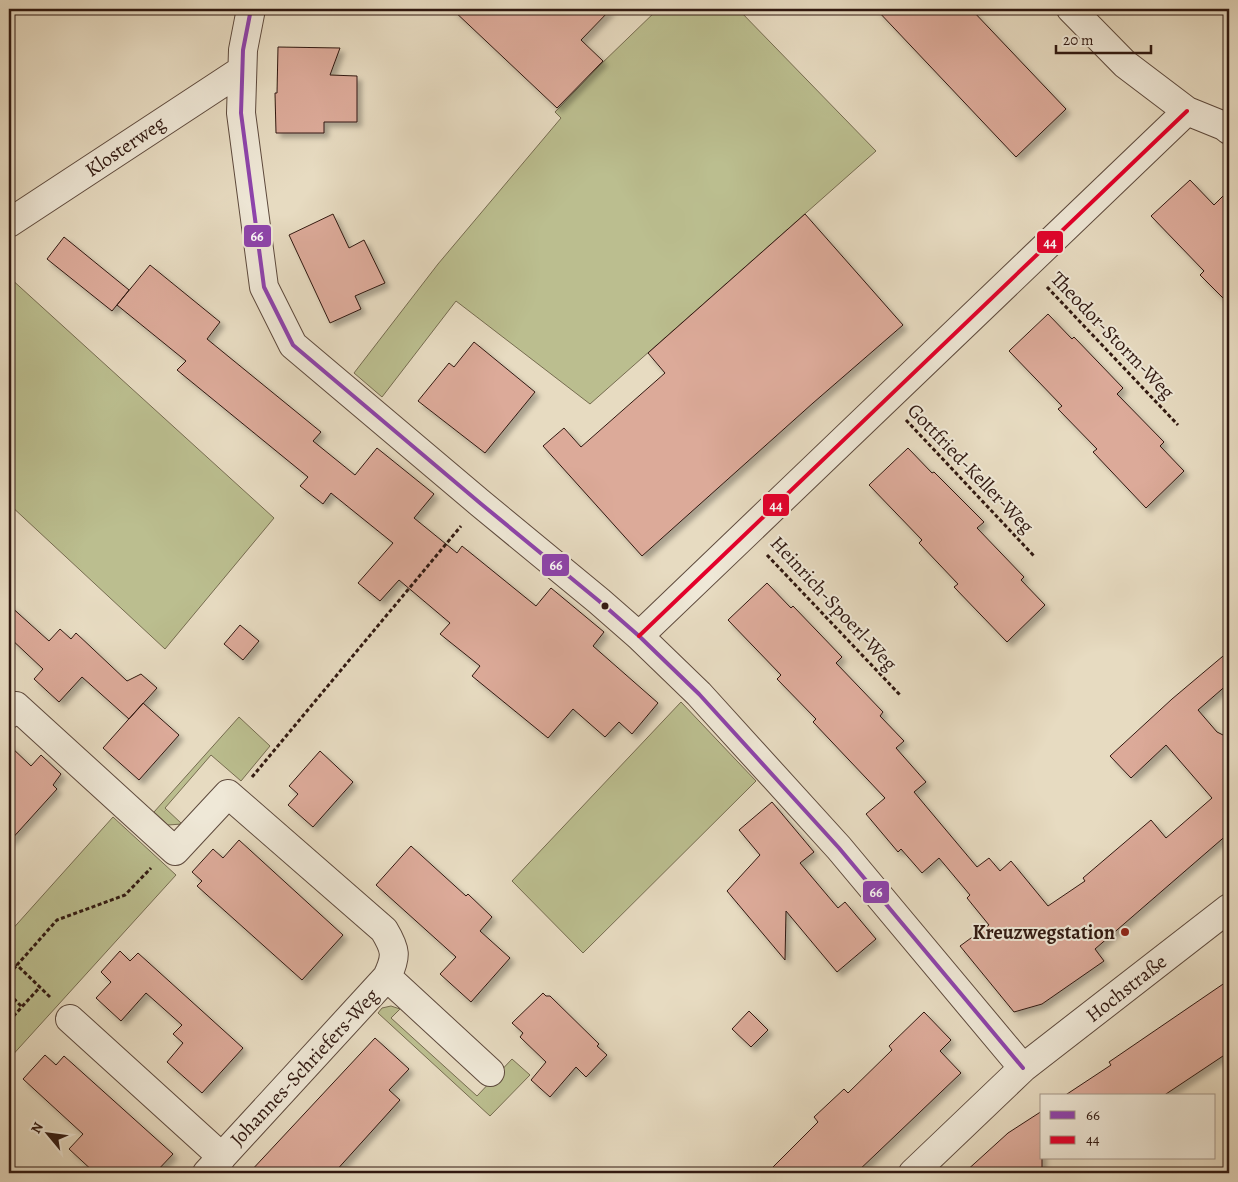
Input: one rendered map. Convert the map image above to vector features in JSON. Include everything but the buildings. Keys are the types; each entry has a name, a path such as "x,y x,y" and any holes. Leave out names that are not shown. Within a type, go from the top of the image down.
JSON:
{"street":[{"path":"251,9 243,50 241,113 264,287 293,345 480,503 599,600 700,694 839,848 1023,1068"},
{"path":"1071,9 1125,64 1187,111 1224,126 1229,130"},
{"name":"Klosterweg","path":"9,223 242,70"},
{"path":"639,636 1187,111"},
{"path":"9,714 16,706 175,852 228,794 234,798"},
{"name":"Johannes-Schriefers-Weg","path":"70,1019 214,1165 387,977 394,961 392,943 384,930 234,798"},
{"name":"Hochstraße","path":"914,1173 1023,1068 1229,908"},
{"name":"Johannes-Schriefers-Weg","path":"387,977 490,1072"}],"path":[{"name":"Theodor-Storm-Weg","path":"1026,265 1178,425"},
{"name":"Gottfried-Keller-Weg","path":"886,400 914,427 1034,556"},
{"path":"234,798 480,503"},
{"name":"Heinrich-Spoerl-Weg","path":"746,532 900,695"},
{"path":"9,974 58,920 125,895 170,848"},
{"path":"9,1021 40,987 17,965"},
{"path":"9,994 22,1007"}],"green space":[{"path":"658,9 738,9 876,151 590,404 456,301 382,397 354,373 438,264 561,118 555,112"},
{"path":"9,277 274,518 165,649 9,504"},
{"path":"681,702 756,781 583,953 512,881"},
{"path":"239,717 270,746 241,781 211,755 165,808 182,824 168,825 154,812"},
{"path":"113,817 176,875 9,1059 9,933"},
{"path":"391,1006 400,1009 391,1018 477,1096 512,1059 530,1075 490,1116 378,1013 382,1008"}],"transit line":[{"name":"66","path":"251,9 243,50 241,113 264,287 293,345 599,601 639,636 699,694 839,848 1023,1068"},
{"name":"44","path":"639,636 1187,111"}],"place":[{"name":"Kreuzwegstation","path":"1125,932"}]}
